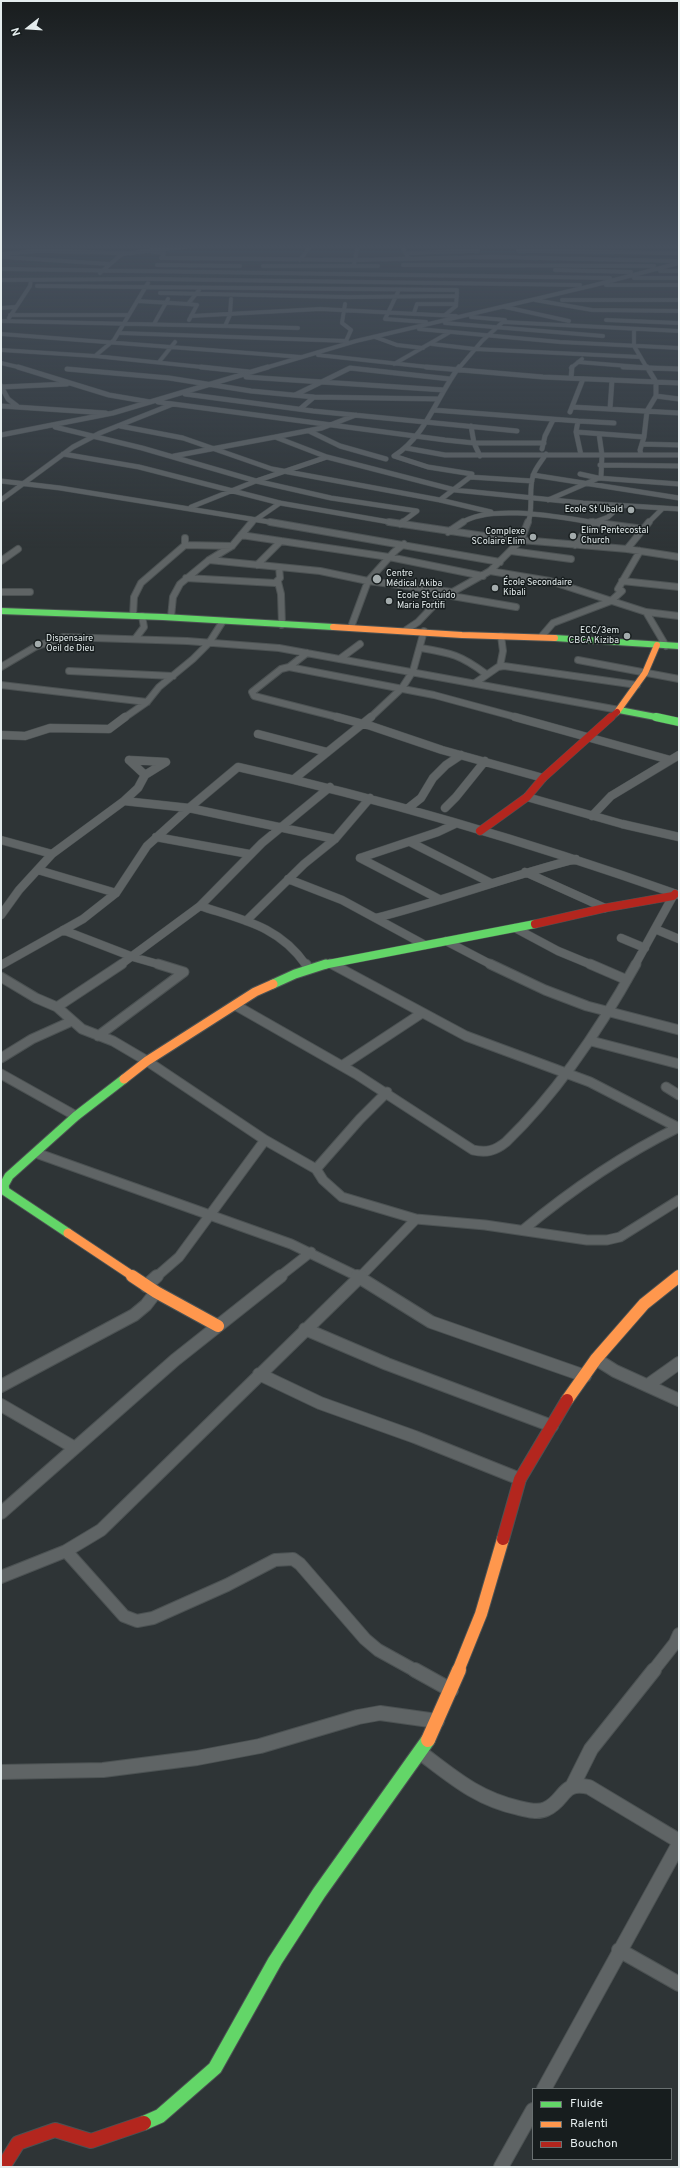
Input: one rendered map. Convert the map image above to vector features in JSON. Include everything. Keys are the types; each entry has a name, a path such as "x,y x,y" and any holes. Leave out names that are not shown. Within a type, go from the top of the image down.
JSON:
{"street":[{"path":"95,356 108,346"},
{"path":"163,346 302,357"},
{"path":"1,428 3,434 54,426 113,414 339,346"},
{"path":"408,346 423,348"},
{"path":"394,364 427,346"},
{"path":"448,346 475,350 554,351 640,356"},
{"path":"364,467 394,456 406,448 426,422 450,379 479,346"},
{"path":"554,351 557,346"},
{"path":"634,346 656,382 656,396 647,411 641,455"},
{"path":"641,346 679,348"},
{"path":"159,362 173,347"},
{"path":"1,355 3,350 95,356 252,373"},
{"path":"313,354 457,370 583,379 679,383"},
{"path":"571,378 570,369 587,354"},
{"path":"578,362 647,368 679,369"},
{"path":"1,363 77,384 110,395 154,402 329,426 474,443 544,443"},
{"path":"295,395 352,368 450,379"},
{"path":"67,369 169,378 253,392 314,397 439,399"},
{"path":"239,376 444,390"},
{"path":"567,420 583,379"},
{"path":"610,409 612,380"},
{"path":"17,406 8,400 1,387 77,384"},
{"path":"182,393 300,409 517,431"},
{"path":"656,396 679,399"},
{"path":"300,409 308,405 314,397"},
{"path":"1,500 63,454 94,437 173,404"},
{"path":"1,406 113,414"},
{"path":"572,408 679,412"},
{"path":"433,410 553,420 614,423"},
{"path":"173,457 309,431 329,426 356,415"},
{"path":"524,422 527,418"},
{"path":"406,630 418,622 446,596 490,571 521,540 531,515 530,498 533,478 544,454 544,443 553,420"},
{"path":"578,421 576,432 580,455"},
{"path":"54,426 173,457 256,482 331,498 417,511 400,524"},
{"path":"120,426 183,438 257,465 440,500 491,512 531,515 644,529"},
{"path":"471,426 474,443 480,456"},
{"path":"512,444 520,426"},
{"path":"309,431 340,446 386,459"},
{"path":"576,432 644,437"},
{"path":"548,500 602,475 600,465 602,455 599,434"},
{"path":"275,437 327,457 455,490 548,500 679,509"},
{"path":"642,444 679,445"},
{"path":"406,448 438,455 679,455"},
{"path":"63,454 139,467 280,503 400,524 448,532 627,549 678,558"},
{"path":"394,456 428,467 472,474 470,478"},
{"path":"191,508 285,471 327,457"},
{"path":"600,465 679,466"},
{"path":"628,506 635,497 641,477 640,466"},
{"path":"580,474 598,478 641,477 679,484"},
{"path":"440,500 470,478 560,478 635,497 679,498"},
{"path":"1,481 60,488 191,508 254,520 404,544 500,562"},
{"path":"1,493 11,494"},
{"path":"171,617 173,597 180,584 209,560 232,546 254,520 280,503"},
{"path":"575,545 593,522 608,517 620,506"},
{"path":"627,549 652,518 662,509"},
{"path":"448,532 464,521 491,512"},
{"path":"241,535 390,557 483,576"},
{"path":"135,639 144,627 138,616 134,597 141,583 185,541 232,546"},
{"path":"257,565 281,541"},
{"path":"351,627 368,581 404,544"},
{"path":"1,561 18,549"},
{"path":"511,551 571,559"},
{"path":"541,637 553,624 611,601 622,591 618,590 622,581 629,573 640,551"},
{"path":"209,560 320,571 368,581 452,592"},
{"path":"279,567 280,578 278,582 281,594 282,625"},
{"path":"490,571 550,581 646,612 679,616"},
{"path":"186,578 262,583 278,582"},
{"path":"622,581 679,587"},
{"path":"1,592 30,592"},
{"path":"446,596 516,607"},
{"path":"1,611 171,617 282,625 541,637 679,646"},
{"path":"646,612 662,645"},
{"path":"1,735 26,736 54,728 105,730 147,702 159,687 209,643 224,621"},
{"path":"294,779 327,752 364,725 402,688 413,671 421,648 424,631"},
{"path":"500,666 504,651 501,636"},
{"path":"1,667 34,647 56,638 135,639 279,648 413,671 679,722"},
{"path":"341,658 360,644"},
{"path":"480,831 527,797 543,778 619,710 645,673 662,645"},
{"path":"421,648 452,653 467,659 486,674"},
{"path":"307,653 289,667 277,671 252,692 254,696 364,725 461,755 543,778"},
{"path":"578,660 679,679"},
{"path":"475,683 486,674 500,666 637,685"},
{"path":"289,667 434,695 670,760"},
{"path":"69,670 173,676"},
{"path":"1,685 147,702"},
{"path":"258,734 327,752"},
{"path":"407,809 421,798 433,778 446,765 461,755"},
{"path":"592,816 611,796 679,755"},
{"path":"1,915 19,890 52,854 124,801 138,788 146,775 166,764 166,762 129,760 146,775"},
{"path":"445,808 462,791 475,771 485,761"},
{"path":"1,965 83,919 116,893 148,846 156,837 238,767 330,787 370,798 578,859 676,894"},
{"path":"57,1007 133,958 148,944 200,906 249,854 300,808 330,787"},
{"path":"527,797 592,816 677,834"},
{"path":"246,921 304,864 335,839 370,798"},
{"path":"124,801 189,808 335,839"},
{"path":"439,899 360,858 410,842 456,824"},
{"path":"156,837 249,854"},
{"path":"1,840 52,854"},
{"path":"410,842 491,883"},
{"path":"376,918 404,911 525,872 578,859"},
{"path":"38,870 116,893"},
{"path":"525,872 605,908"},
{"path":"288,879 342,900 426,945"},
{"path":"218,1326 146,1286 3,1192 4,1185 9,1176 76,1116 147,1061 255,992 309,969 330,963 515,928 676,894"},
{"path":"235,1005 294,1036 343,1065 387,1092 474,1150 488,1152 496,1149 504,1143 567,1074 591,1041 676,894"},
{"path":"200,906 246,921 266,929 284,939 296,951 309,969"},
{"path":"515,928 558,951 627,980"},
{"path":"655,929 679,939"},
{"path":"63,930 133,958 183,971 184,974 98,1036"},
{"path":"621,938 645,948"},
{"path":"446,941 476,958 608,1012 679,1030"},
{"path":"330,963 466,1036 590,1082 679,1128"},
{"path":"1,977 36,998 57,1007 82,1029 113,1041 147,1061 265,1140 316,1169 322,1180 342,1197 416,1219 523,1230 587,1240 607,1240 620,1237 679,1200"},
{"path":"343,1065 422,1013"},
{"path":"1,1058 32,1039 72,1021"},
{"path":"591,1041 679,1064"},
{"path":"1,1074 76,1116"},
{"path":"666,1087 679,1095"},
{"path":"316,1169 360,1119 387,1092"},
{"path":"523,1230 557,1200 636,1151 679,1128"},
{"path":"146,1286 180,1257 265,1140"},
{"path":"36,1153 311,1252 359,1277 431,1322 585,1376"},
{"path":"1,1577 66,1551 101,1530 359,1277 416,1219"},
{"path":"1,1513 175,1360 311,1252"},
{"path":"3,2167 18,2143 55,2130 91,2141 134,2127 160,2116 215,2068 275,1961 319,1893 421,1753 451,1690 481,1614 520,1479 576,1386 585,1376 596,1359 644,1304 679,1276"},
{"path":"1,1386 134,1315 146,1305 156,1292"},
{"path":"305,1329 387,1364 552,1426"},
{"path":"596,1359 615,1371 679,1400"},
{"path":"648,1385 679,1363"},
{"path":"259,1374 320,1403 415,1437 520,1479"},
{"path":"1,1405 75,1448"},
{"path":"66,1551 124,1616 137,1621 160,1615 228,1585 275,1560 293,1559 300,1564 369,1643 378,1650 451,1690"},
{"path":"573,1785 591,1749 674,1643 679,1634"},
{"path":"1,1772 103,1770 197,1758 260,1746 358,1717 380,1713 437,1721"},
{"path":"421,1753 479,1795 521,1809 537,1811 549,1808 568,1787 578,1784 589,1787 679,1842 545,2088"},
{"path":"619,1950 679,1984"},
{"path":"501,2167 532,2112"}],"traffic: fast":[{"path":"1,611 163,617 333,627"},
{"path":"555,638 679,646"},
{"path":"619,710 679,722"},
{"path":"273,984 295,974 330,963 535,924"},
{"path":"68,1233 5,1191 4,1185 9,1176 76,1116 124,1079"},
{"path":"144,2123 160,2116 215,2068 275,1961 319,1893 428,1740"}],"traffic: slow":[{"path":"333,627 462,635 555,638"},
{"path":"617,712 645,673 657,645"},
{"path":"124,1079 147,1061 255,992 273,984"},
{"path":"68,1233 156,1292 218,1326"},
{"path":"567,1400 596,1359 644,1304 679,1276"},
{"path":"428,1740 451,1690 481,1614 503,1539"}],"traffic: jam":[{"path":"480,831 527,797 543,778 617,712"},
{"path":"535,924 605,908 673,896 675,894"},
{"path":"503,1539 520,1479 567,1400"},
{"path":"3,2167 18,2143 55,2130 91,2141 144,2123"}],"place":[{"name":"Ecole St Ubald","path":"631,510"},
{"name":"Elim Pentecostal Church","path":"573,536"},
{"name":"Complexe SColaire Elim","path":"533,537"},
{"name":"Centre Médical Akiba","path":"377,579"},
{"name":"École Secondaire Kibali","path":"495,588"},
{"name":"Ecole St Guido Maria Fortifi","path":"389,601"},
{"name":"ECC/3em CBCA Kiziba","path":"627,636"},
{"name":"Dispensaire Oeil de Dieu","path":"38,644"}]}
